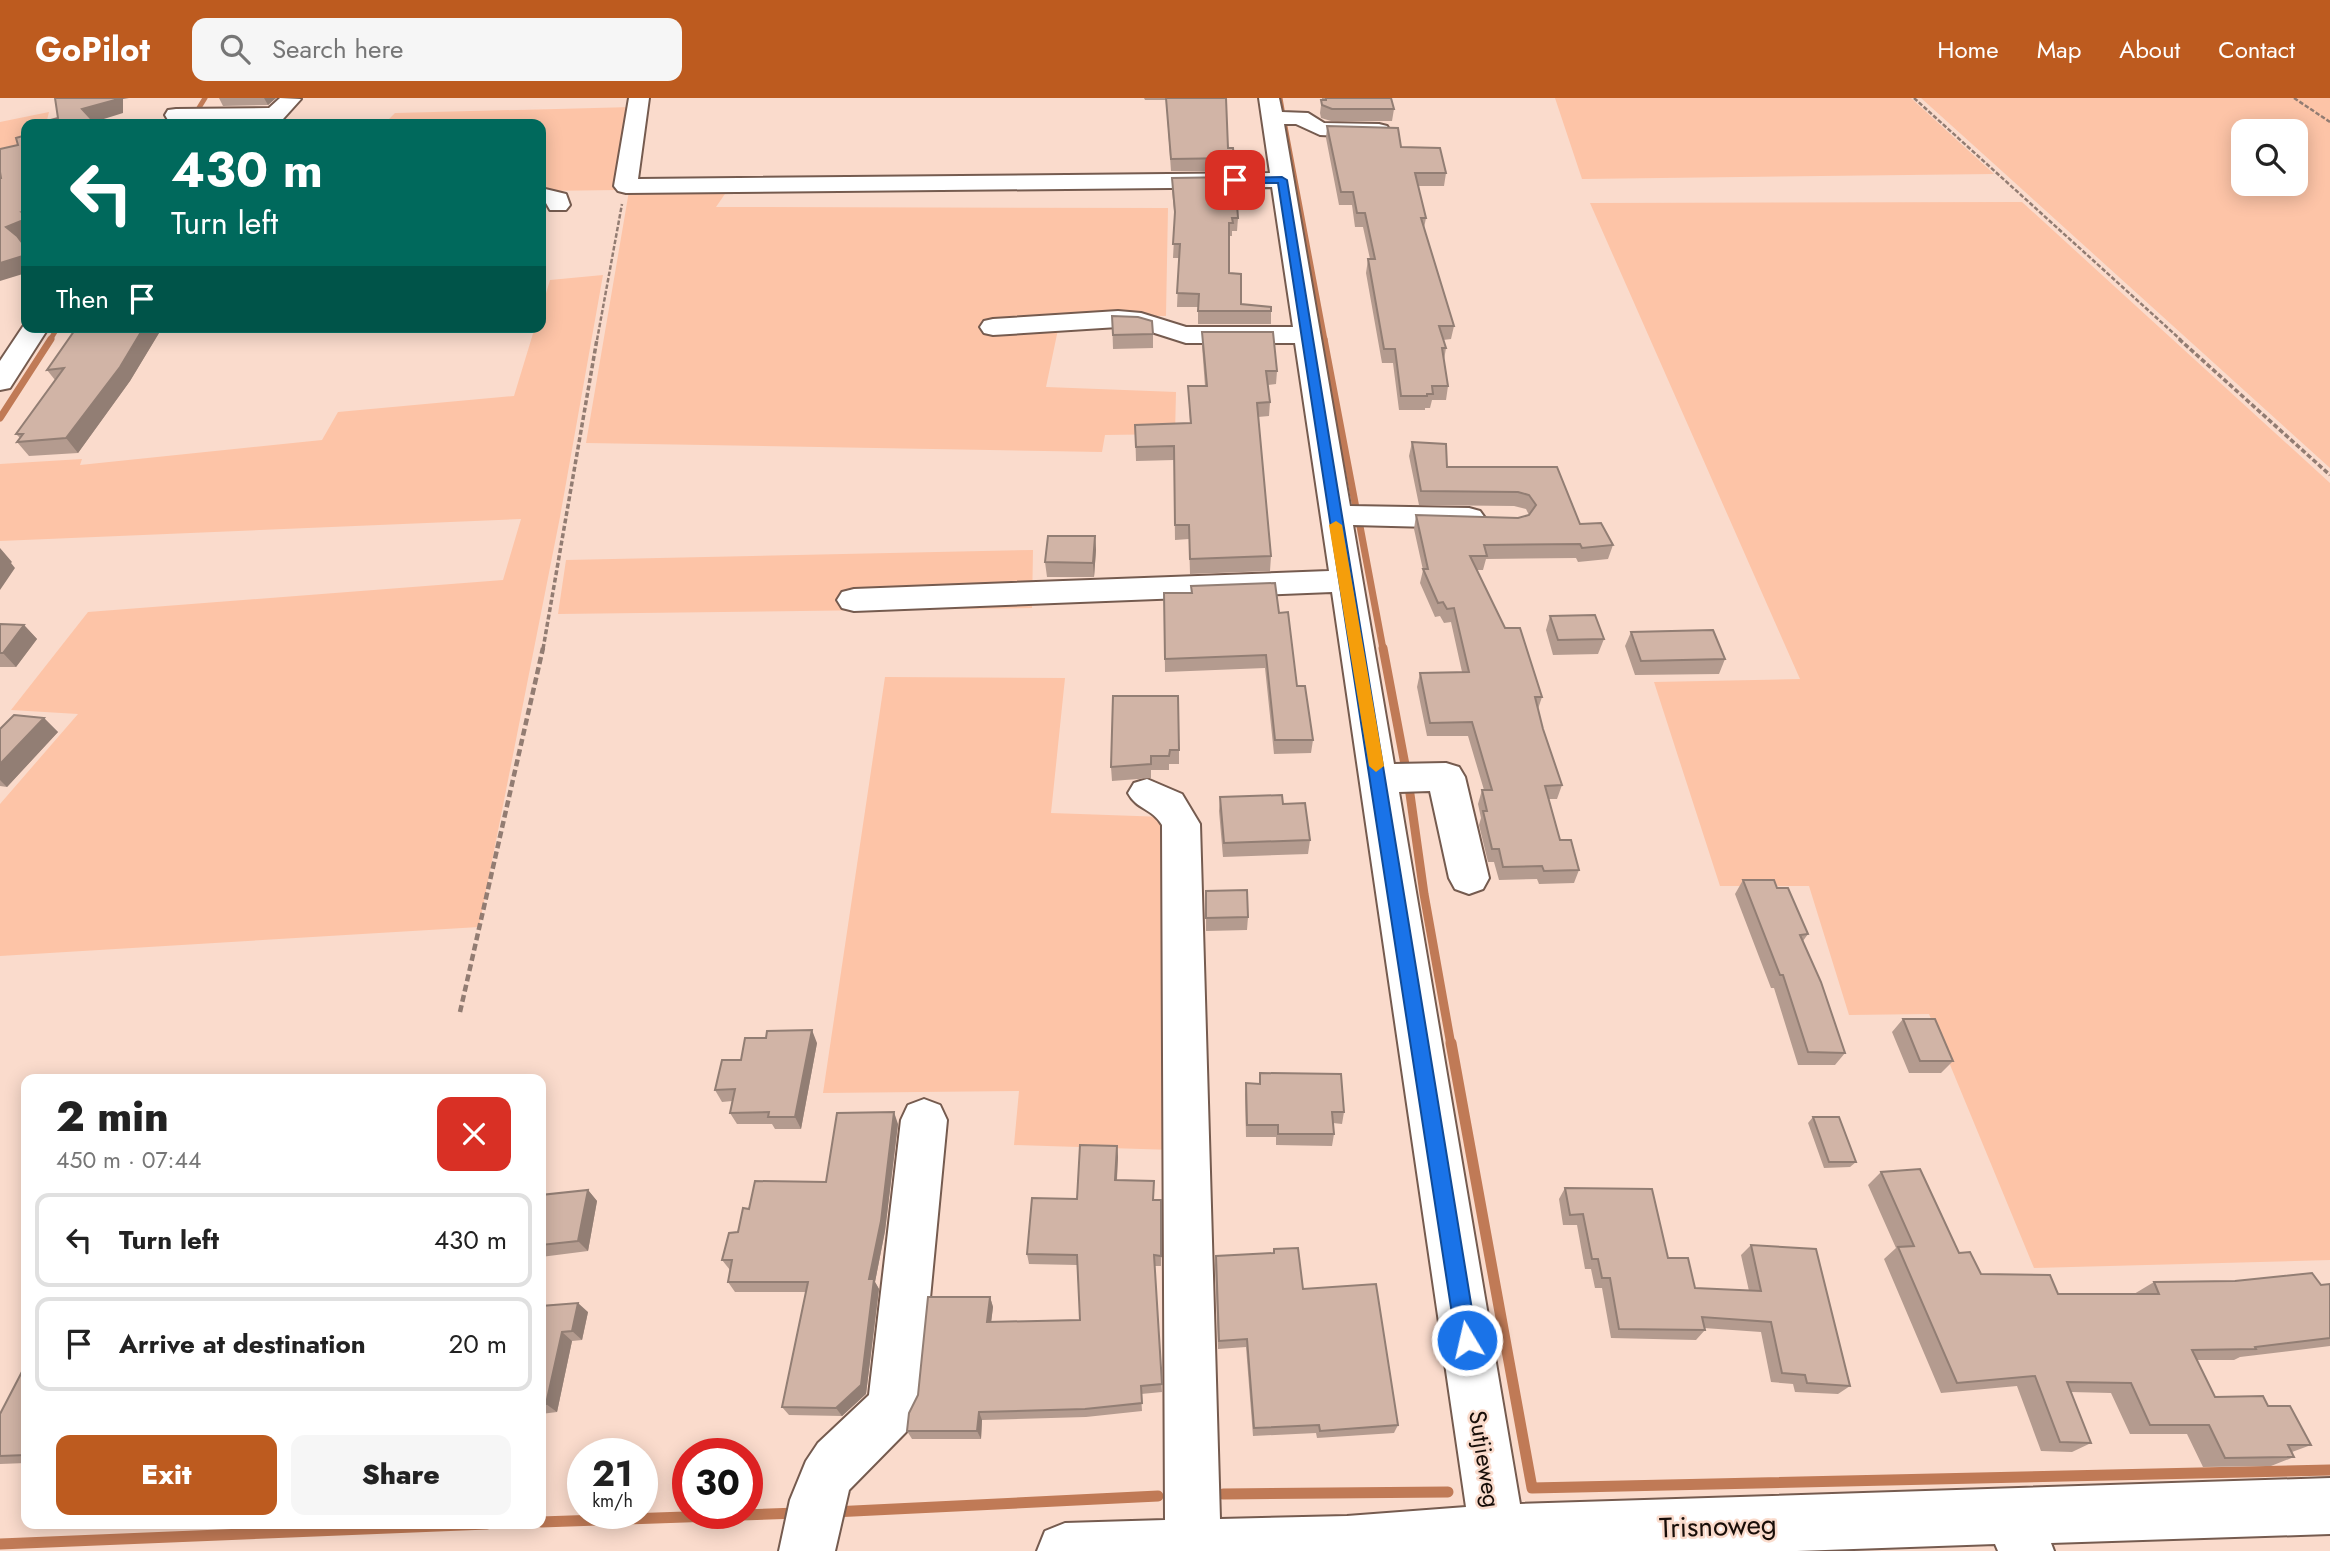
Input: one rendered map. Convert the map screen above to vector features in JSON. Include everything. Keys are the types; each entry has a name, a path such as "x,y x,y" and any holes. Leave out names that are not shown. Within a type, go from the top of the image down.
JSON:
{"street":[{"path":"217,98 224,101 300,99"},
{"path":"639,98 626,186 1282,180"},
{"path":"178,113 275,114 300,99"},
{"path":"1271,108 1327,130 1397,131"},
{"name":"Sutjieweg","path":"1271,108 1497,1533"},
{"path":"993,327 1113,319 1138,320 1168,333 1186,335 1306,335"},
{"path":"0,382 32,333"},
{"path":"1334,515 1500,519"},
{"path":"854,600 1345,581"},
{"path":"1378,778 1443,762 1469,878"},
{"path":"1147,793 1169,804 1181,824 1194,1547"},
{"path":"807,1551 820,1495 830,1471 886,1419 894,1403 924,1120"},
{"name":"Trisnoweg","path":"1090,1551 1347,1544 1497,1533 1672,1539 2019,1534 2330,1506"}],"path":[{"path":"1914,98 2330,475"},
{"path":"2294,98 2330,122"},
{"path":"460,1012 533,698 572,497 603,299 626,186"}],"shaded area":[{"path":"1555,98 1911,98 1994,174 1582,179"},
{"path":"1921,98 2330,98 2330,468"},
{"path":"633,107 619,190 546,191 546,119 389,119 395,113"},
{"path":"49,112 47,119 21,119 21,157 0,191 0,122"},
{"path":"729,188 716,207 1168,208 1166,316 1061,315 1046,387 1176,392 1175,434 1105,435 1102,452 586,443 629,191"},
{"path":"2022,202 2330,483 2330,1260 2034,1268 1929,1014 1849,1015 1809,886 1720,886 1654,682 1800,679 1590,203"},
{"path":"603,275 560,517 479,927 0,956 0,804 78,714 11,710 88,612 503,580 521,519 0,541 0,464 82,459 80,465 322,440 338,412 514,396 533,333 546,333 546,293 550,280"},
{"path":"1033,550 1032,608 558,614 566,560"},
{"path":"885,677 1065,678 1051,813 1165,817 1173,1150 1014,1145 1019,1091 823,1093"}],"building":[{"path":"55,98 115,98 82,109 91,119 54,119 58,118"},
{"path":"1166,98 1226,98 1228,148 1233,148 1234,158 1171,159"},
{"path":"1391,98 1394,109 1332,109 1322,105 1321,100"},
{"path":"1327,126 1398,128 1401,147 1440,148 1446,173 1415,173 1426,218 1421,218 1454,326 1439,326 1446,348 1442,348 1448,386 1432,386 1433,394 1401,396 1395,349 1384,349 1368,259 1375,259 1365,213 1357,213 1353,192 1341,192"},
{"path":"21,136 21,221 6,227 21,241 21,257 0,263 0,149 18,145 16,138"},
{"path":"1235,177 1238,218 1232,218 1233,223 1229,223 1229,273 1241,274 1241,304 1271,307 1271,311 1198,311 1199,294 1177,293 1180,244 1173,244 1175,212 1172,178"},
{"path":"1112,316 1138,317 1152,321 1153,334 1113,335"},
{"path":"1202,332 1273,332 1277,371 1266,371 1270,402 1257,403 1271,556 1190,559 1189,525 1175,525 1174,446 1136,447 1135,425 1191,423 1188,386 1207,386"},
{"path":"73,333 140,333 120,367 66,438 17,442 23,434 16,434 64,368 47,370"},
{"path":"1412,442 1446,444 1447,467 1557,467 1580,524 1601,523 1613,545 1582,548 1580,544 1484,545 1487,556 1470,556 1505,628 1520,628 1542,697 1535,697 1543,729 1562,785 1545,786 1560,840 1571,840 1579,870 1544,871 1542,866 1503,867 1499,849 1492,849 1483,811 1487,811 1482,790 1492,790 1472,722 1430,723 1420,673 1469,672 1454,608 1447,609 1443,602 1438,603 1423,569 1428,569 1416,515 1518,518 1529,515 1536,505 1529,495 1518,492 1421,491"},
{"path":"1048,536 1095,536 1093,563 1045,562"},
{"path":"1275,583 1279,613 1288,612 1297,686 1305,686 1313,740 1275,740 1266,655 1165,659 1164,593 1192,593 1191,586"},
{"path":"1595,615 1604,639 1558,640 1550,616"},
{"path":"0,624 24,625 3,653 0,653"},
{"path":"1713,630 1725,659 1641,661 1631,632"},
{"path":"1113,696 1178,696 1179,750 1170,750 1169,756 1151,756 1151,764 1111,767"},
{"path":"14,715 44,718 0,764 0,729"},
{"path":"1282,795 1283,804 1305,803 1310,840 1224,843 1220,797"},
{"path":"1743,880 1774,880 1777,888 1788,888 1808,934 1800,935 1821,982 1845,1053 1808,1052 1783,975 1780,975"},
{"path":"1247,890 1248,917 1206,918 1206,891"},
{"path":"1903,1019 1935,1019 1953,1061 1920,1061"},
{"path":"812,1030 795,1117 768,1117 769,1112 730,1113 735,1089 715,1090 722,1060 741,1060 745,1038 766,1038 767,1031"},
{"path":"1260,1073 1341,1074 1344,1112 1332,1112 1334,1134 1278,1134 1278,1125 1247,1125 1246,1083 1260,1084"},
{"path":"894,1112 881,1221 869,1279 874,1279 861,1385 836,1408 782,1407 808,1282 728,1282 732,1260 722,1260 729,1233 738,1232 743,1208 749,1209 755,1181 826,1182 837,1113"},
{"path":"1813,1117 1839,1117 1856,1162 1829,1162"},
{"path":"1080,1145 1117,1146 1115,1180 1154,1181 1153,1200 1161,1200 1161,1256 1154,1255 1162,1384 1141,1386 1142,1403 1085,1409 979,1412 977,1431 907,1431 909,1413 918,1395 928,1297 990,1297 987,1322 1080,1320 1077,1255 1027,1254 1032,1198 1077,1199"},
{"path":"1920,1169 1959,1253 1970,1252 1981,1274 2050,1275 2058,1294 2159,1294 2154,1282 2235,1281 2312,1273 2321,1285 2330,1284 2330,1338 2255,1347 2256,1349 2192,1350 2215,1397 2263,1396 2268,1406 2290,1406 2311,1445 2288,1445 2294,1457 2225,1458 2209,1425 2150,1425 2131,1383 2067,1382 2091,1443 2060,1442 2035,1376 1957,1383 1898,1247 1914,1246 1881,1172"},
{"path":"1565,1188 1652,1189 1668,1258 1688,1258 1695,1288 1761,1291 1751,1245 1816,1249 1850,1386 1807,1383 1805,1375 1782,1373 1771,1322 1702,1317 1705,1330 1619,1329 1610,1278 1602,1278 1598,1259 1592,1259 1583,1214 1570,1215"},
{"path":"588,1190 578,1241 546,1244 546,1194"},
{"path":"1298,1248 1303,1289 1376,1284 1398,1425 1320,1431 1319,1425 1254,1428 1247,1339 1219,1341 1216,1256 1274,1253 1274,1249"},
{"path":"578,1303 572,1331 562,1332 546,1404 546,1306"},
{"path":"21,1374 21,1455 0,1456 0,1414"}],"waterway":[{"path":"197,111 205,98"},
{"path":"1280,98 1283,115"},
{"path":"1284,121 1325,340"},
{"path":"50,340 54,333"},
{"path":"0,418 51,339"},
{"path":"1324,339 1356,508"},
{"path":"1359,521 1383,649"},
{"path":"1383,648 1406,770"},
{"path":"1409,787 1424,894 1451,1045"},
{"path":"1451,1043 1532,1488 2330,1470"},
{"path":"1223,1494 1448,1492"},
{"path":"833,1512 1158,1496"},
{"path":"546,1522 798,1513"},
{"path":"0,1544 365,1529"}],"slow traffic":[{"path":"1336,525 1376,766"}],"route":[{"path":"1235,180 1282,180 1467,1340"}]}
